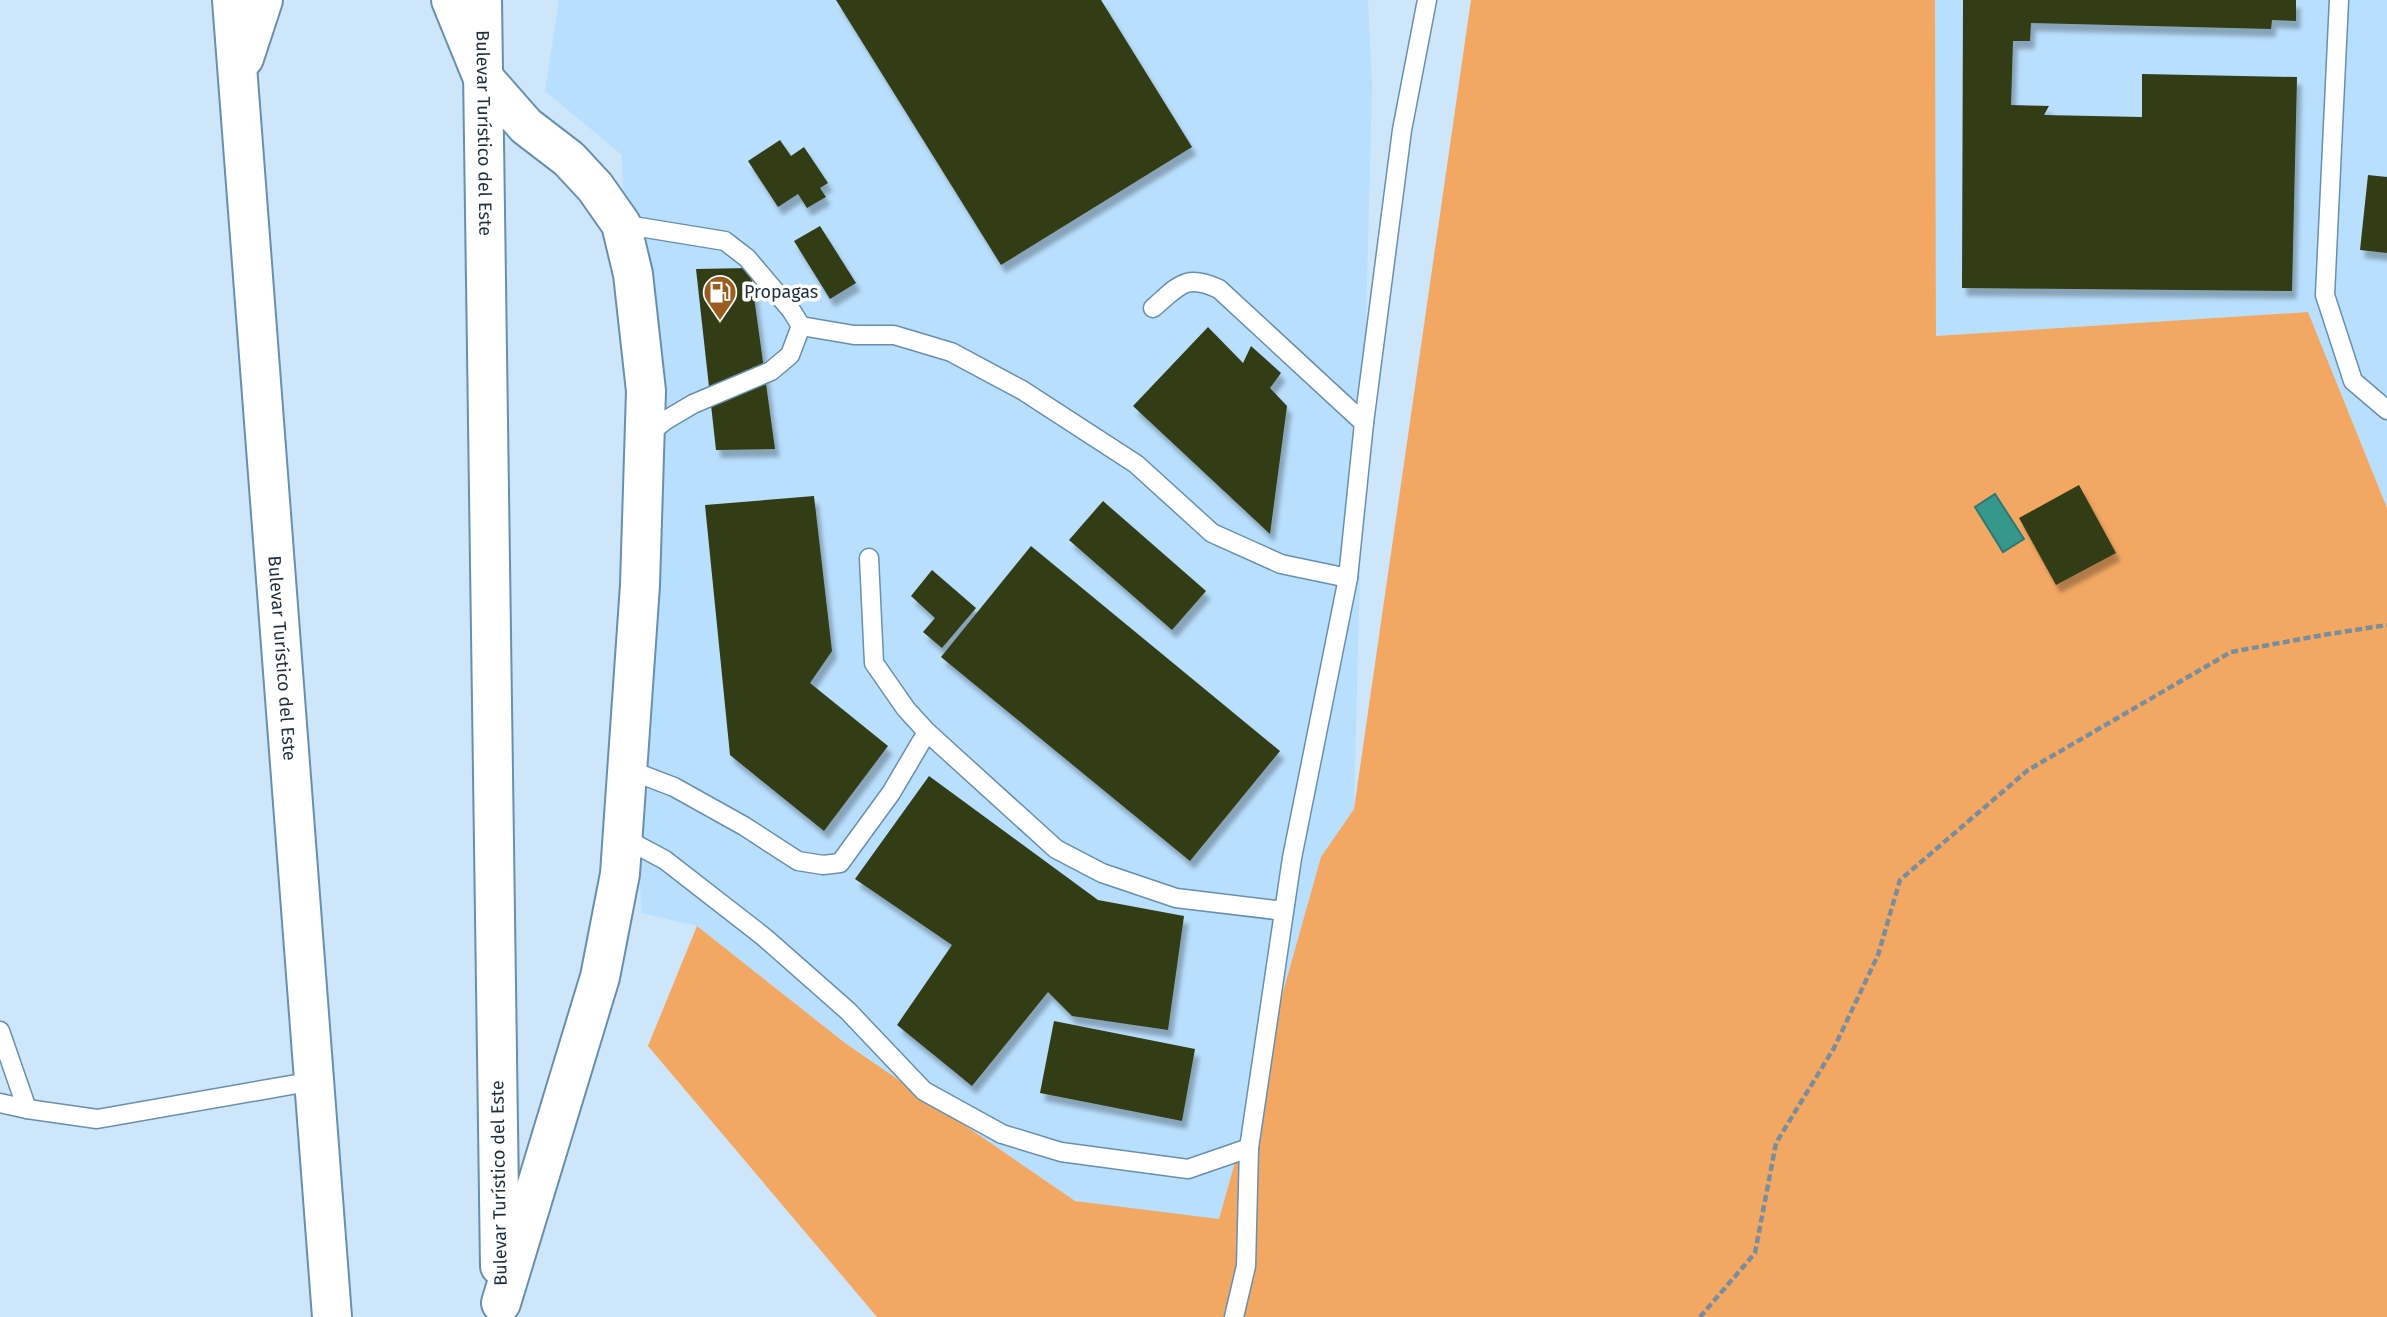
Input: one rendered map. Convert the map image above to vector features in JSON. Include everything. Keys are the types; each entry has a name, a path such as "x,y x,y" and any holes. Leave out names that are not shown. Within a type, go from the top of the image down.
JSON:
{"highway":[{"name":"Bulevar Turístico del Este","path":"232,0 332,1317"},
{"path":"239,75 263,0"},
{"path":"451,0 482,76 526,126 578,168 621,224 633,274 645,378 640,585 620,874 600,977 501,1310"},
{"name":"Bulevar Turístico del Este","path":"482,0 501,1310"},
{"path":"482,76 503,0"}],"lane":[{"path":"1234,1317 1246,1266 1249,1148 1292,858 1348,578 1364,423 1402,130 1426,0"},
{"path":"2339,0 2325,295 2353,381 2387,410"},
{"path":"621,224 725,241 747,258 791,310 801,326 854,335 894,335 951,352 1022,390 1136,464 1212,533 1281,564 1348,578"},
{"path":"1153,308 1183,283 1200,281 1219,289 1364,423"},
{"path":"645,437 666,419 693,404 771,371 790,355 801,326"},
{"path":"869,558 874,663 906,709 927,732 1056,849 1102,873 1176,898 1284,911"},
{"path":"627,769 674,787 744,826 798,861 840,863 891,793 927,732"},
{"path":"622,837 664,860 764,937 848,1011 924,1091 1002,1134 1061,1152 1188,1169 1249,1148"},
{"path":"0,1031 27,1109"},
{"path":"0,1103 97,1119 314,1081"}],"path":[{"path":"1700,1317 1755,1253 1776,1143 1834,1048 1878,955 1900,880 2028,770 2231,652 2387,625"}],"shaded area":[{"path":"559,0 1368,0 1372,86 1354,809 1321,857 1219,1220 1075,1201 845,1043 697,926 641,913 622,155 545,91"},
{"path":"1471,0 1935,0 1936,336 2308,312 2387,508 2387,1317 877,1317 648,1046 697,926 845,1043 1075,1201 1219,1219 1321,857 1354,809"},
{"path":"1935,0 2387,0 2387,508 2307,312 1936,336"},
{"path":"1995,494 2024,539 2003,552 1975,507"}],"building":[{"path":"836,0 1101,0 1192,147 1001,265"},
{"path":"1963,0 2296,0 2296,21 2272,20 2271,29 2031,23 2030,41 2013,41 2011,105 2049,106 2044,115 2142,117 2142,74 2297,77 2292,291 1962,288"},
{"path":"780,140 791,156 804,147 828,183 820,188 826,197 807,208 798,194 778,207 748,161"},
{"path":"2368,175 2387,177 2387,253 2360,250"},
{"path":"820,226 856,283 830,299 794,241"},
{"path":"750,268 775,449 716,450 696,269"},
{"path":"1208,327 1243,363 1251,346 1281,373 1270,388 1287,406 1270,534 1133,406"},
{"path":"2079,485 2116,553 2056,585 2019,518"},
{"path":"814,496 832,651 810,683 888,746 824,831 730,755 705,505"},
{"path":"1103,501 1206,591 1172,630 1069,540"},
{"path":"1031,546 1280,751 1190,861 941,657"},
{"path":"932,570 976,608 942,648 923,632 935,618 911,596"},
{"path":"929,776 1098,900 1184,916 1168,1030 1072,1016 1048,992 972,1086 897,1025 952,945 855,879"},
{"path":"1054,1021 1195,1049 1182,1121 1040,1093"}],"place":[{"name":"Propagas","path":"720,322"}]}
